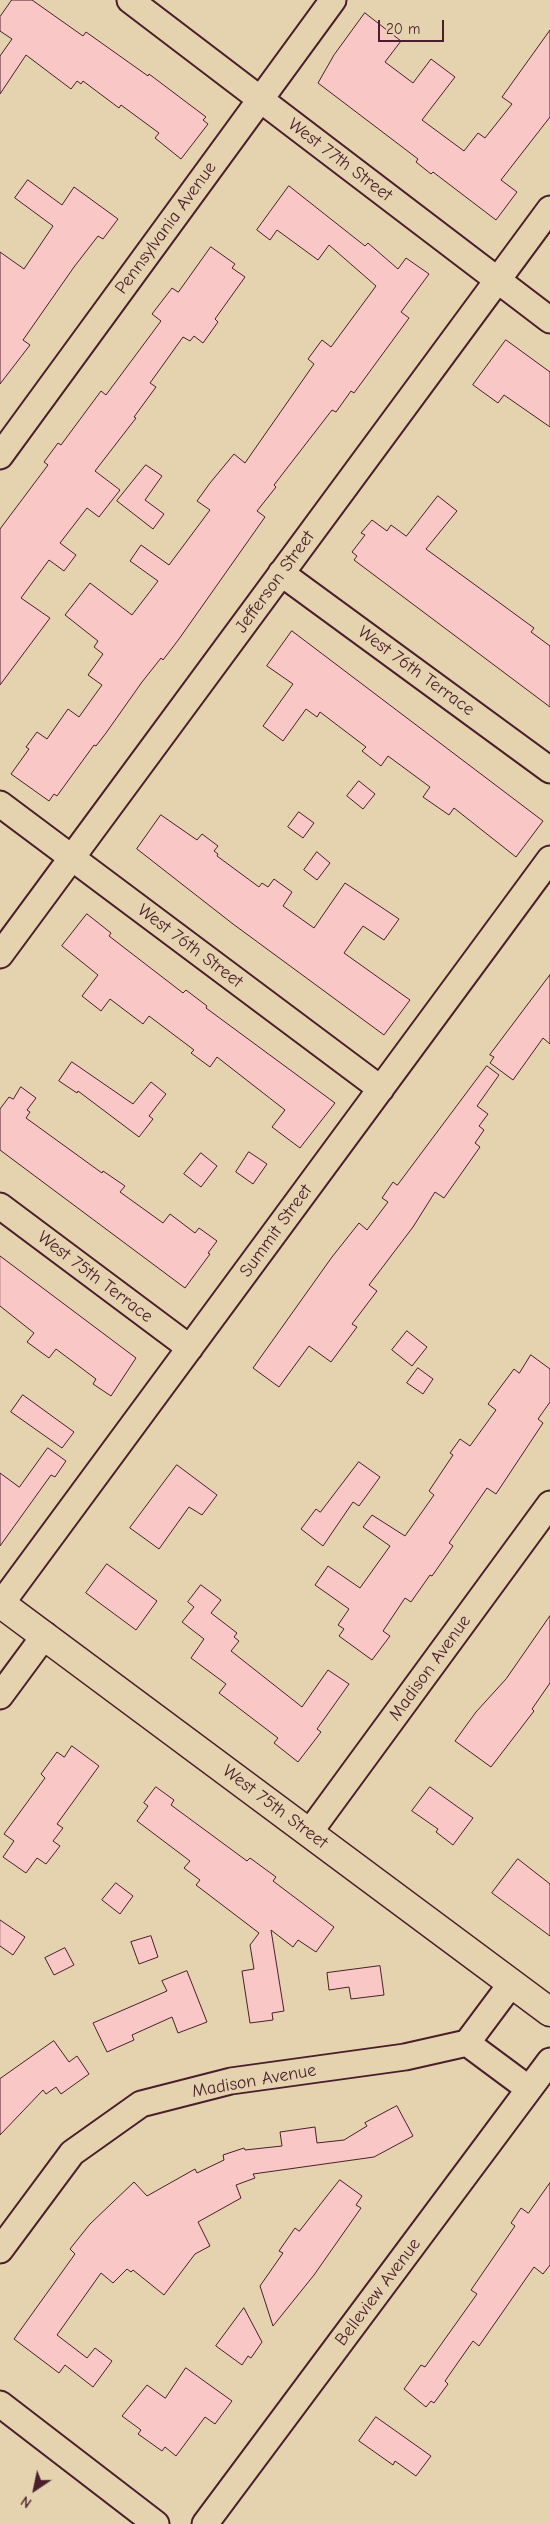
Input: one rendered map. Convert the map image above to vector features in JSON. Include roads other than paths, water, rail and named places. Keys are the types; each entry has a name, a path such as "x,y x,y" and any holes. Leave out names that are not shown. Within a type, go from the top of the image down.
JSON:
{"main road":[{"name":"West 75th Street","path":"1,1603 550,2012"}],"street":[{"name":"West 77th Street","path":"130,0 550,320"},
{"name":"Pennsylvania Avenue","path":"0,456 333,0"},
{"name":"Jefferson Street","path":"0,955 550,209"},
{"name":"West 76th Terrace","path":"282,573 550,770"},
{"name":"West 76th Street","path":"0,804 381,1088"},
{"name":"Summit Street","path":"1,1603 550,859"},
{"name":"West 75th Terrace","path":"0,1206 190,1348"},
{"name":"Madison Avenue","path":"310,1833 550,1504"},
{"path":"0,1696 45,1635"},
{"path":"511,1984 467,2043 529,2089"},
{"name":"Madison Avenue","path":"0,2250 72,2153 141,2104 231,2081 405,2057 467,2043"},
{"name":"Belleview Avenue","path":"205,2524 550,2061"},
{"path":"0,2404 156,2524"}]}
